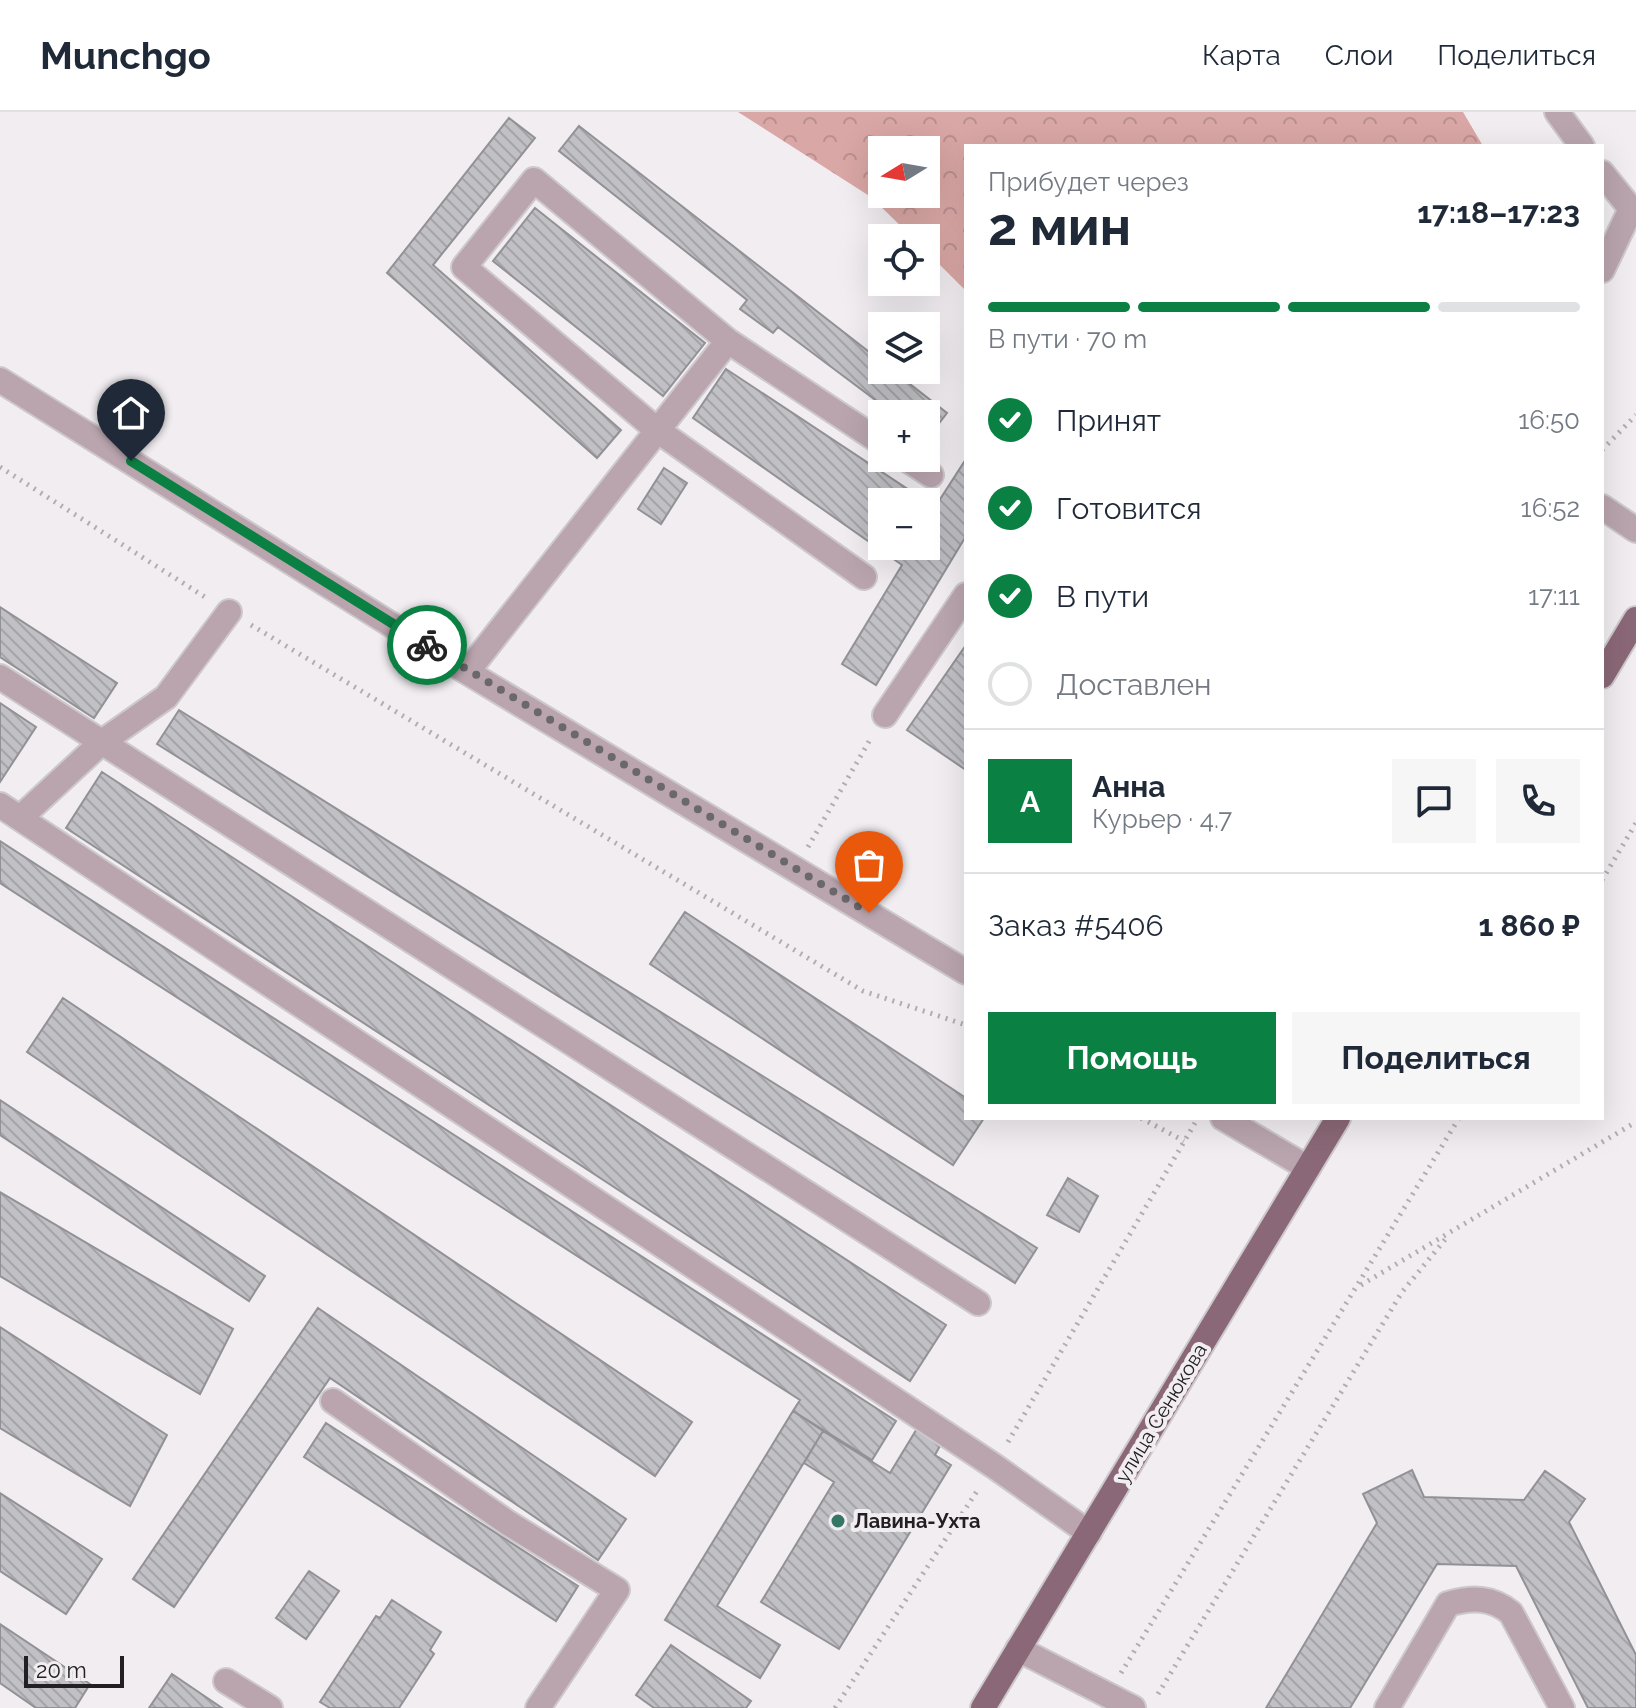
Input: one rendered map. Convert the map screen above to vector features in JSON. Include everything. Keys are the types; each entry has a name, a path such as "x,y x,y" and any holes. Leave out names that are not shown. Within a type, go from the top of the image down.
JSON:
{"main road":[{"path":"1604,673 1636,621"},
{"name":"улица Сенюкова","path":"983,1708 1337,1120"}],"street":[{"path":"1557,112 1581,144"},
{"path":"1604,176 1633,213 1604,266"},
{"path":"864,577 657,430 464,267 534,180 728,341 868,434"},
{"path":"467,672 728,341"},
{"path":"0,380 467,672 964,971"},
{"path":"926,472 931,475"},
{"path":"1604,508 1636,530"},
{"path":"885,715 964,598"},
{"path":"229,612 166,697 10,812 994,1466 1089,1533"},
{"path":"0,677 978,1303"},
{"path":"1226,1120 1308,1168"},
{"path":"333,1401 508,1523 617,1590 538,1708"},
{"path":"1387,1708 1448,1604 1466,1599 1497,1602 1511,1613 1562,1708"},
{"path":"1018,1649 1133,1708"},
{"path":"226,1681 270,1708"}],"path":[{"path":"1604,448 1636,415"},
{"path":"0,467 229,612 863,991 964,1024"},
{"path":"795,869 885,715"},
{"path":"1604,877 1636,823"},
{"path":"1145,1120 1184,1141"},
{"path":"835,1708 994,1466 1196,1120"},
{"path":"1108,1694 1458,1120"},
{"path":"1358,1286 1448,1236 1636,1122"},
{"path":"1155,1697 1402,1292 1448,1236"}],"green space":[{"path":"738,112 1463,112 1482,144 964,144 964,289 940,265 940,224 899,224 882,208 940,208 940,136 868,136 868,195"}],"building":[{"path":"509,118 535,138 433,265 621,430 597,458 387,273"},
{"path":"579,126 868,351 868,384 910,384 930,400 875,400 778,327 773,333 740,309 747,300 559,151"},
{"path":"535,208 705,343 663,396 493,261"},
{"path":"726,369 868,463 868,472 882,472 906,488 868,488 868,541 693,418"},
{"path":"940,408 947,413 940,422"},
{"path":"964,462 964,539 876,685 842,664 902,565 895,560 940,560 940,499"},
{"path":"664,468 687,483 661,524 638,509"},
{"path":"0,607 117,683 94,718 0,657"},
{"path":"964,648 964,769 907,730"},
{"path":"0,703 36,727 0,782"},
{"path":"179,710 1037,1248 1015,1283 157,744"},
{"path":"102,772 946,1325 910,1381 66,828"},
{"path":"0,841 896,1421 872,1460 793,1411 800,1400 0,883"},
{"path":"685,912 964,1097 964,1120 983,1120 953,1165 650,964"},
{"path":"63,998 692,1422 655,1476 27,1052"},
{"path":"0,1100 265,1276 249,1301 0,1135"},
{"path":"1068,1178 1098,1196 1079,1232 1047,1215"},
{"path":"0,1192 233,1329 200,1394 0,1276"},
{"path":"318,1308 626,1519 598,1560 330,1378 174,1607 133,1579"},
{"path":"0,1327 167,1435 130,1506 0,1428"},
{"path":"793,1411 823,1431 717,1606 780,1645 760,1678 665,1620"},
{"path":"326,1423 578,1586 556,1621 304,1457"},
{"path":"918,1427 942,1442 935,1455 951,1465 839,1649 761,1602 834,1482 804,1463 823,1431 890,1473"},
{"path":"1412,1470 1424,1497 1524,1500 1545,1471 1585,1499 1569,1522 1636,1655 1636,1708 1588,1708 1516,1566 1437,1564 1350,1708 1266,1708 1377,1523 1363,1494"},
{"path":"0,1493 102,1559 66,1614 0,1571"},
{"path":"309,1571 339,1591 306,1639 276,1618"},
{"path":"392,1600 441,1632 430,1650 434,1654 399,1708 330,1708 320,1702 376,1616 380,1618"},
{"path":"0,1624 90,1684 75,1708 36,1708 0,1683"},
{"path":"671,1645 751,1701 746,1708 654,1708 636,1695"},
{"path":"172,1674 222,1708 149,1708"}],"way so far":[{"path":"427,645 869,913"}],"place":[{"name":"Лавина-Ухта","path":"838,1521"}],"route":[{"path":"131,461 427,645"}]}
